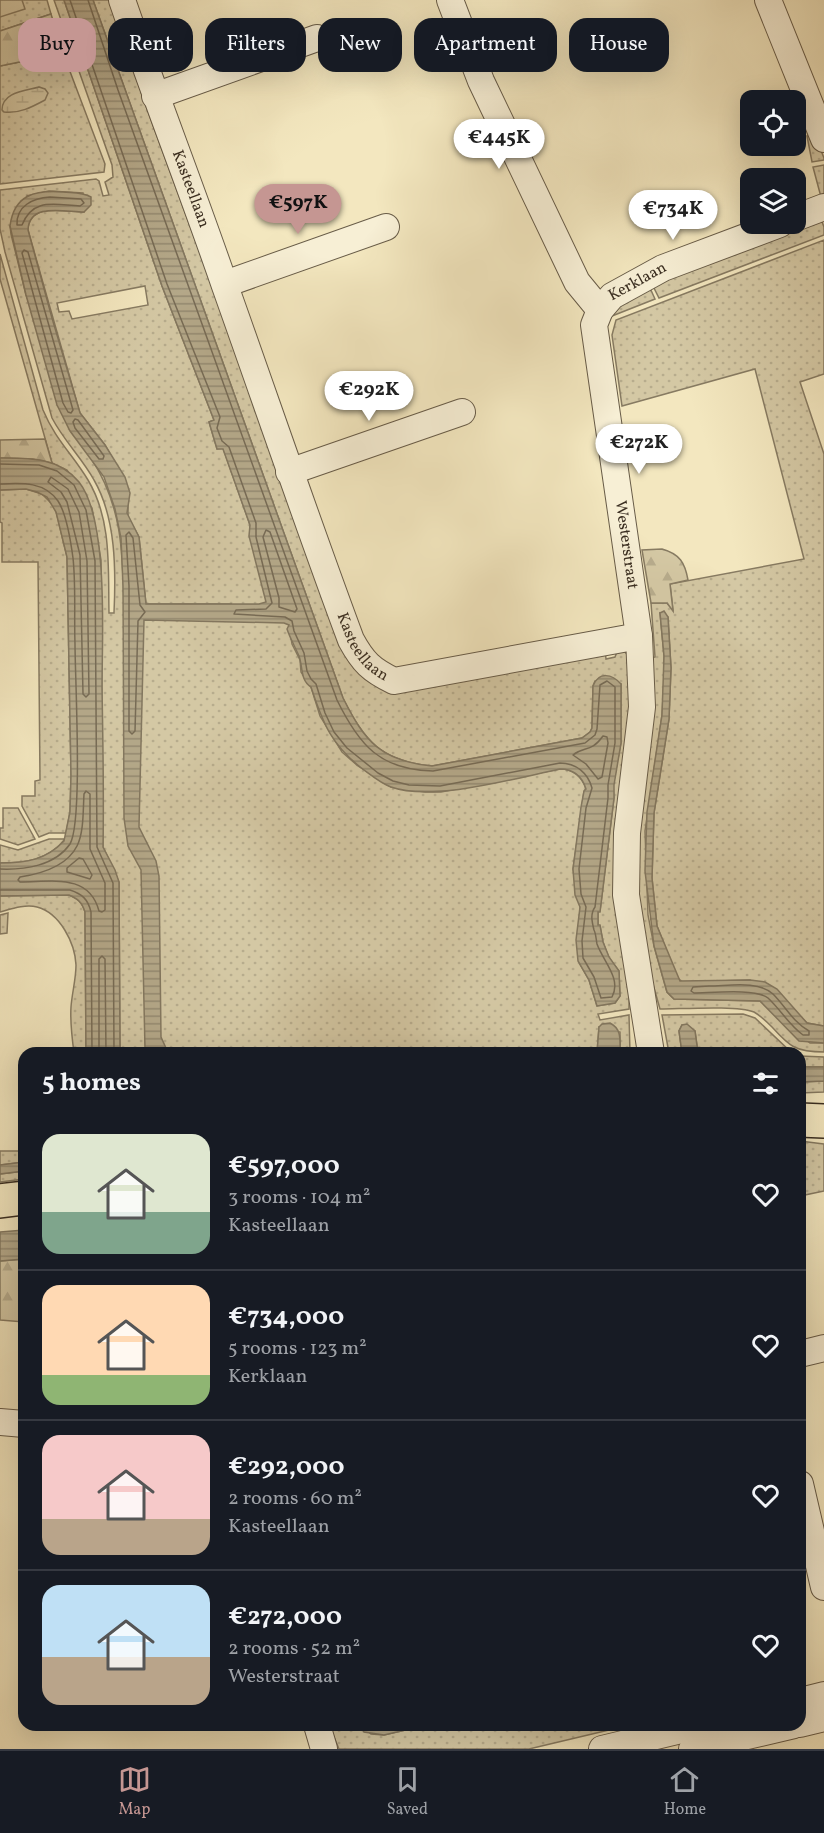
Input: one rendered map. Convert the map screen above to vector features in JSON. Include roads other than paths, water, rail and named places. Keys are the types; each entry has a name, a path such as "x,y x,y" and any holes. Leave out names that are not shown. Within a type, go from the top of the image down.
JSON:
{"main road":[{"path":"806,1107 824,1107"},
{"path":"806,1120 824,1121"},
{"path":"0,1201 18,1199"}],"street":[{"name":"Kasteellaan","path":"122,0 225,284 289,472 351,640 360,656 373,671 394,681 639,636"},
{"path":"450,0 481,81 577,282 600,310"},
{"path":"768,0 824,139"},
{"path":"155,96 317,38"},
{"path":"806,214 824,207"},
{"path":"225,284 386,227"},
{"name":"Kerklaan","path":"600,310 612,296 663,268 753,234"},
{"name":"Westerstraat","path":"600,310 594,325 639,636 642,707 627,833 626,895 650,1047"},
{"path":"289,472 462,412"},
{"path":"806,1352 824,1348"},
{"path":"0,1422 18,1424"},
{"path":"806,1510 824,1587"},
{"path":"806,1700 824,1695"},
{"path":"806,1722 824,1718"},
{"path":"319,1731 324,1749"},
{"path":"602,1749 677,1731"},
{"path":"692,1749 768,1731"}],"water":[{"path":"64,0 93,0 108,42 108,72 119,72 343,698 367,738 387,754 432,766 582,738 592,728 593,686 596,681 602,676 610,676 621,684 621,743 600,912 598,912 598,925 600,925 603,942 609,957 619,971 620,996 615,1003 597,1006 589,980 578,961 576,940 580,907 575,895 573,869 581,807 586,789 576,774 560,769 498,783 429,792 391,787 377,780 353,761 336,743 320,712 311,687 303,677 299,656 287,629 289,625 284,623 144,620 139,827 156,861 159,876 161,1037 166,1047 145,1047 141,870 128,846 124,818 121,538 115,509 104,477 70,431 57,405 26,295 10,226 12,215 21,201 35,193 44,192 78,193 91,197 91,205 84,212 49,210 34,215 28,230 80,413 105,445 125,477 130,493 127,513 139,537 146,604 259,604 266,602 249,536 250,525 223,449 217,449 209,422 214,420 162,286 89,72 96,72 96,18 70,18"},
{"path":"0,458 32,459 53,463 79,482 89,500 95,523 103,611 103,847 119,882 120,1047 86,1047 85,912 81,903 69,895 0,896 0,863 35,859 50,852 64,841 70,812 71,775 67,557 56,512 47,497 37,492 26,489 0,490"},
{"path":"664,611 668,617 671,668 669,719 654,813 652,878 657,926 680,981 750,980 765,982 777,989 807,1023 824,1026 824,1043 799,1041 760,1001 674,999 667,992 654,946 645,871 647,812 662,715 664,656 660,613"},
{"path":"610,1023 617,1028 620,1047 597,1047 599,1027"},
{"path":"687,1024 695,1031 697,1047 681,1047 679,1031 682,1025"},
{"path":"806,1067 824,1067 824,1081 806,1082"},
{"path":"18,1163 18,1172 0,1174 0,1165"},
{"path":"18,1230 18,1260 0,1261 0,1232"},
{"path":"364,1731 401,1731 384,1735"}]}
